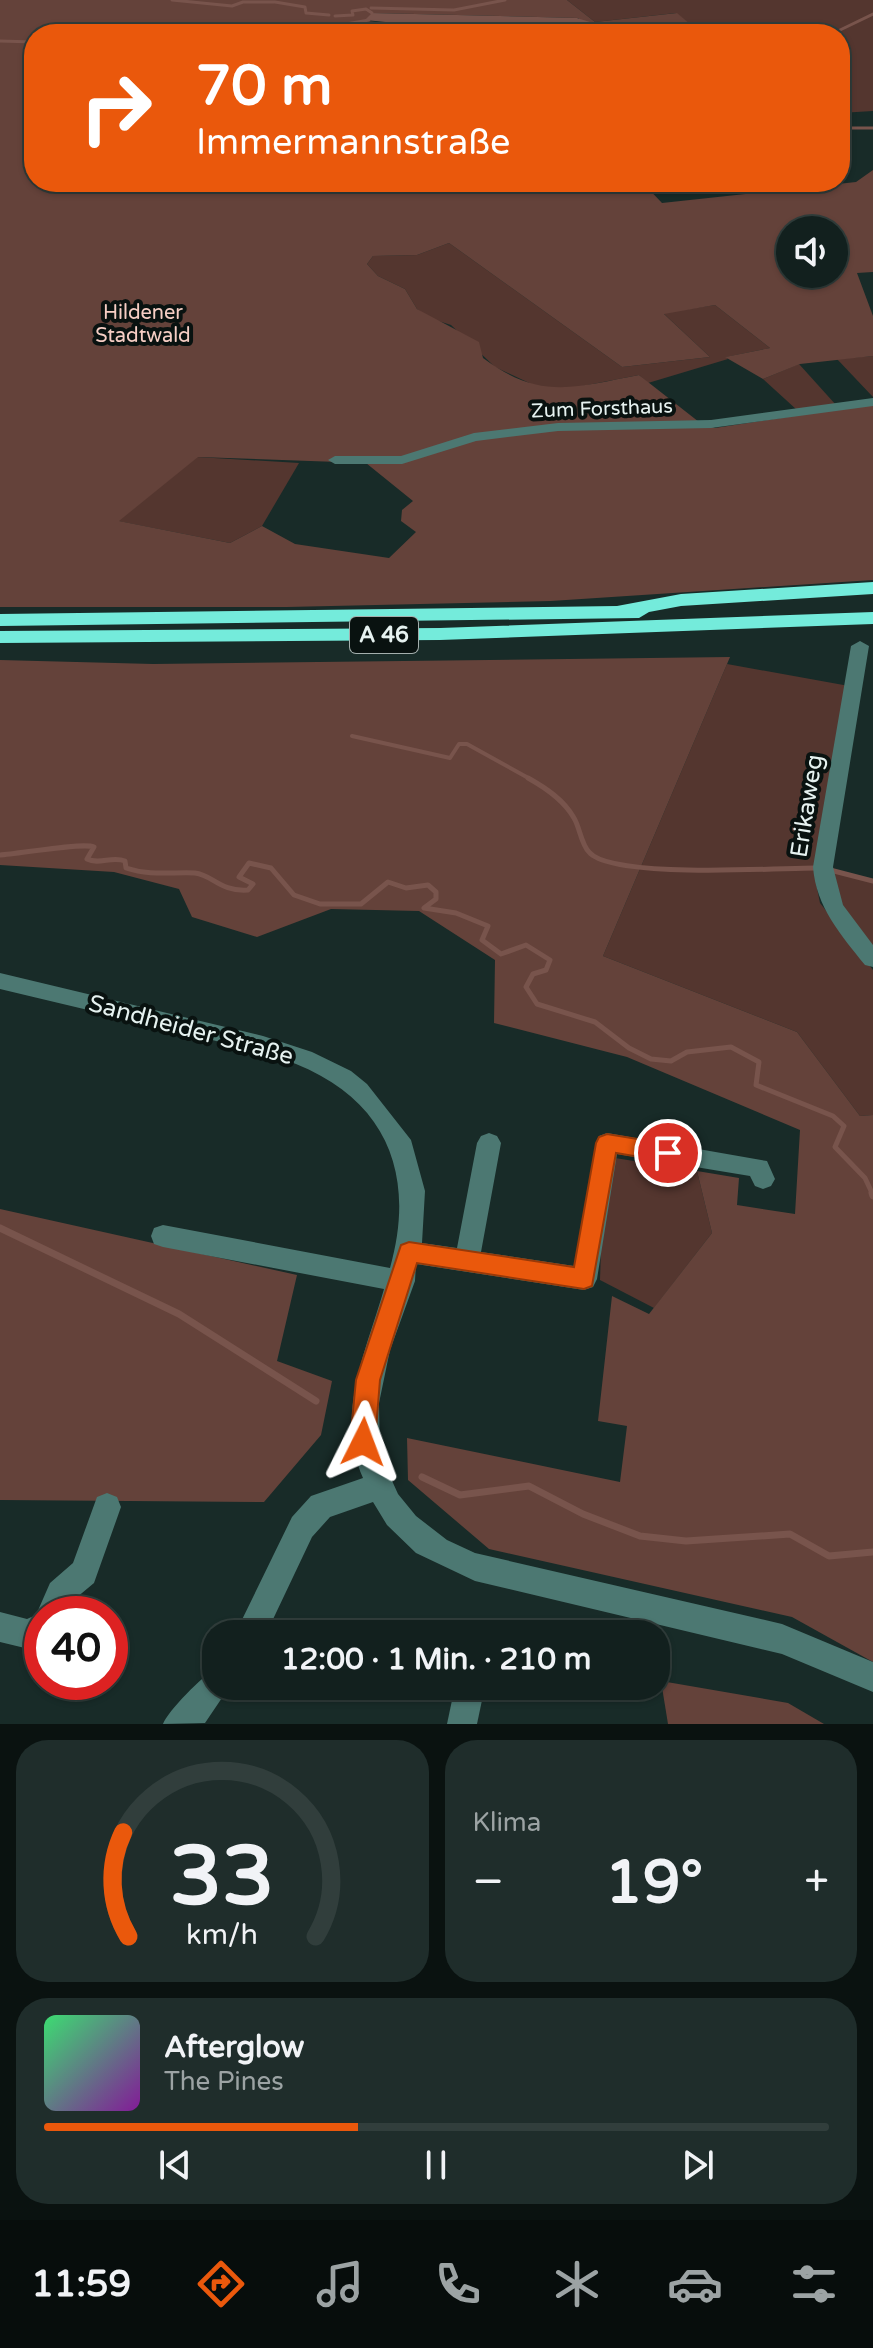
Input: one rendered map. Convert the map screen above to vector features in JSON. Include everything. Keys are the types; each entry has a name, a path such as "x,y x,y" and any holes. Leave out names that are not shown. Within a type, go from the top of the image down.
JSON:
{"highway":[{"path":"616,612 681,600 873,588"},
{"name":"A 46","path":"0,620 616,612 873,603"},
{"name":"A 46","path":"0,637 425,635 873,618"},
{"path":"769,623 873,629"}],"street":[{"name":"Zum Forsthaus","path":"335,460 402,460 474,437 558,427 711,424 873,402"},
{"name":"Erikaweg","path":"860,646 823,867 823,889 830,905 873,959"},
{"name":"Sandheider Straße","path":"0,981 243,1040 317,1065 357,1088 397,1135 413,1204 409,1252 402,1281 376,1352 365,1399 363,1442 376,1487 402,1523 434,1550 454,1560 782,1639 873,1677"},
{"path":"467,1260 489,1143"},
{"path":"409,1252 584,1279 607,1143 759,1168 763,1179"},
{"path":"163,1236 402,1281"},
{"path":"257,1620 302,1527 321,1506 376,1487"},
{"path":"59,1596 84,1573 107,1507"},
{"path":"0,1627 24,1633"},
{"path":"178,1724 203,1700"},
{"path":"462,1724 467,1700"}],"shaded area":[{"path":"567,0 873,0 873,111 850,112 850,24 690,24 676,13 595,22"},
{"path":"372,13 577,18 591,24 406,24 365,20"},
{"path":"449,243 622,367 710,357 663,313 715,305 770,348 726,357 728,359 648,383 639,375 567,389 542,389 495,367 451,325 429,318 417,309 405,289 378,276 367,264 373,256 417,255"},
{"path":"873,356 873,397 837,359"},
{"path":"799,364 836,405 797,410 763,379"},
{"path":"197,457 299,463 262,526 230,543 118,521"},
{"path":"727,664 849,686 816,883 820,903 873,970 873,1115 860,1116 797,1032 603,956"},
{"path":"828,868 873,881 873,953 834,904"},
{"path":"615,1158 697,1171 712,1233 654,1308 600,1280 601,1249"}],"green space":[{"name":"Hildener Stadtwald","path":"0,0 567,0 595,22 677,13 690,24 586,24 578,18 373,13 366,21 399,24 24,24 24,192 652,192 662,203 764,192 850,192 850,183 873,170 873,272 857,273 873,316 873,356 800,364 763,379 725,357 770,348 715,305 664,314 710,357 622,367 449,243 417,255 373,256 367,264 378,276 405,289 417,309 479,342 483,358 504,372 541,385 577,386 639,375 699,422 715,428 873,404 873,580 551,601 287,607 0,607","holes":["198,457 366,463 413,501 402,510 401,521 416,532 389,558 295,544 262,526 230,543 119,521"]},
{"path":"730,657 603,956 797,1032 860,1116 873,1115 873,1662 792,1617 489,1549 408,1480 407,1438 620,1482 627,1426 598,1421 612,1296 649,1314 712,1233 697,1171 739,1178 737,1205 795,1214 800,1130 627,1057 494,1023 495,960 419,911 331,909 257,937 192,917 179,889 114,872 0,865 0,660 153,664"},
{"path":"0,1209 297,1275 277,1361 332,1381 321,1435 264,1502 0,1500"},
{"path":"670,1683 788,1703 824,1724 668,1724 664,1700 670,1700"}],"waterway":[{"path":"172,0 232,6 243,2 275,2 305,7 306,13 329,15"},
{"path":"371,8 454,10 505,0"},
{"path":"335,16 353,15 352,11 366,9 372,13"},
{"path":"850,25 873,14"},
{"path":"346,24 369,20"},
{"path":"0,41 24,42"},
{"path":"850,128 873,128"},
{"path":"352,736 450,758 459,744 467,744 532,780"},
{"path":"528,778 548,790 565,806 576,822 586,849 603,860 660,869 815,868"},
{"path":"0,855 88,846 94,847 87,859 92,861 125,861 126,868 144,872 195,873 238,890 248,890 253,884 239,877 249,863 271,868 294,895 320,904 361,904 388,882 406,888 428,885 436,892 436,899 424,908 456,913 488,926 482,940 501,954 526,945 550,960 546,970 533,974 526,987 537,1004 595,1022 629,1048 651,1059 671,1061 687,1052 731,1047 759,1062 756,1085 833,1116 844,1126 835,1147 865,1178 873,1195"},
{"path":"830,870 873,881"},
{"path":"0,1228 179,1314 316,1401"},
{"path":"422,1477 460,1495 529,1486 583,1514 640,1536 686,1541 790,1534 829,1556 873,1552"}],"route":[{"path":"363,1442 368,1380 409,1252 584,1279 607,1143 668,1153"}]}
